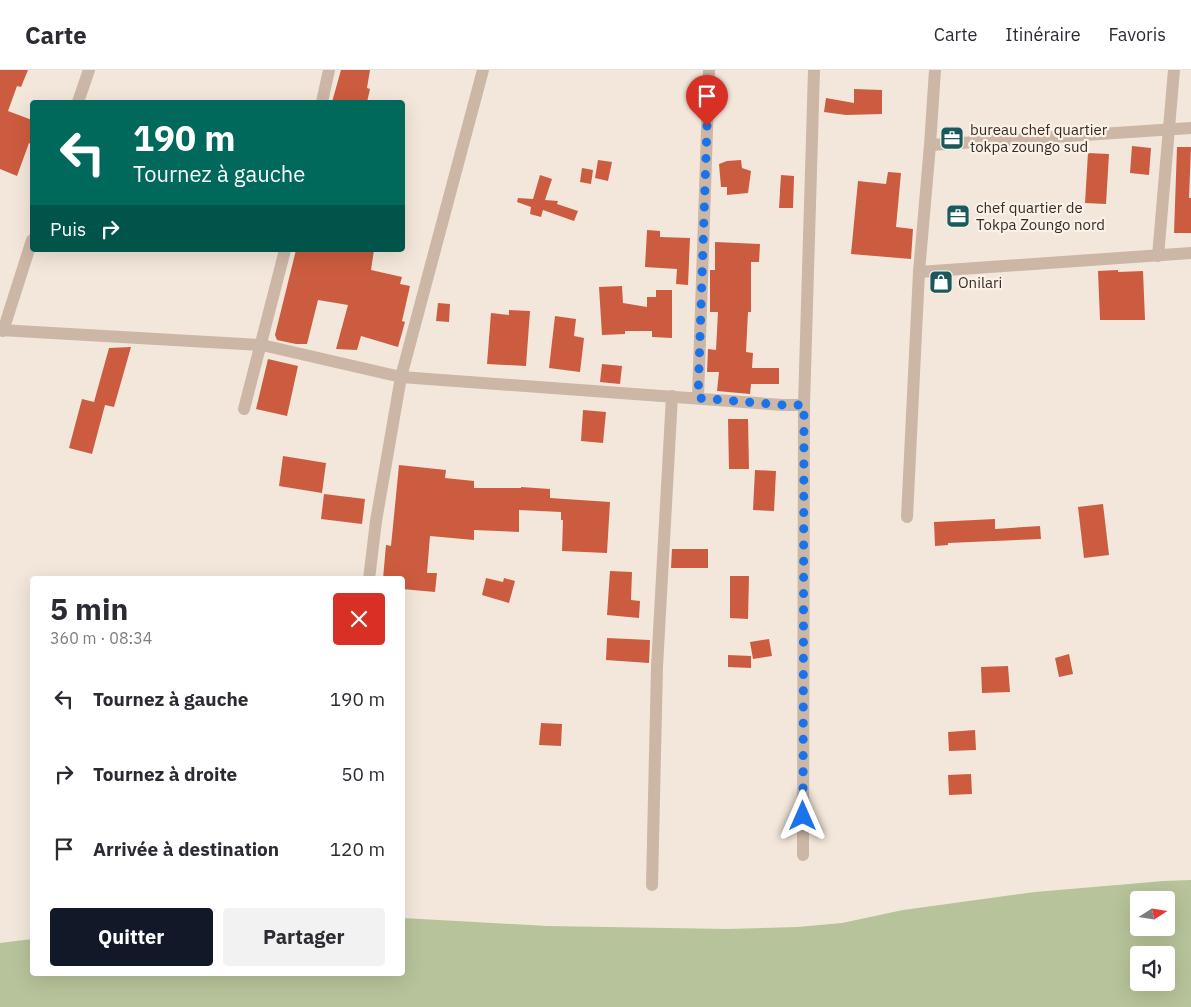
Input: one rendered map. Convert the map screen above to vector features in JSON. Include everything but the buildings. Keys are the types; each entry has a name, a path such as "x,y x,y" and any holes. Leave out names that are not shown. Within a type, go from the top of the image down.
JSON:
{"street":[{"path":"79,100 89,70"},
{"path":"322,100 330,70"},
{"path":"368,576 401,376 483,70"},
{"path":"698,398 709,70"},
{"path":"802,855 804,405 814,70"},
{"path":"907,517 919,272 935,70"},
{"path":"1158,256 1174,70"},
{"path":"930,145 1191,128"},
{"path":"30,246 1,330 262,345 401,376 783,405 804,405"},
{"path":"244,409 285,252"},
{"path":"919,272 1191,253"},
{"path":"652,885 656,667 672,396"}],"green space":[{"path":"1191,880 1191,1007 0,1007 0,943 30,939 30,976 405,976 405,918 547,926 727,929 797,927 842,923 903,910 1035,892"}],"place":[{"name":"bureau chef quartier tokpa zoungo sud","path":"952,138"},
{"name":"chef quartier de Tokpa Zoungo nord","path":"958,216"},
{"name":"Onilari","path":"941,282"}],"route":[{"path":"707,126 698,398 804,405 803,816"}]}
